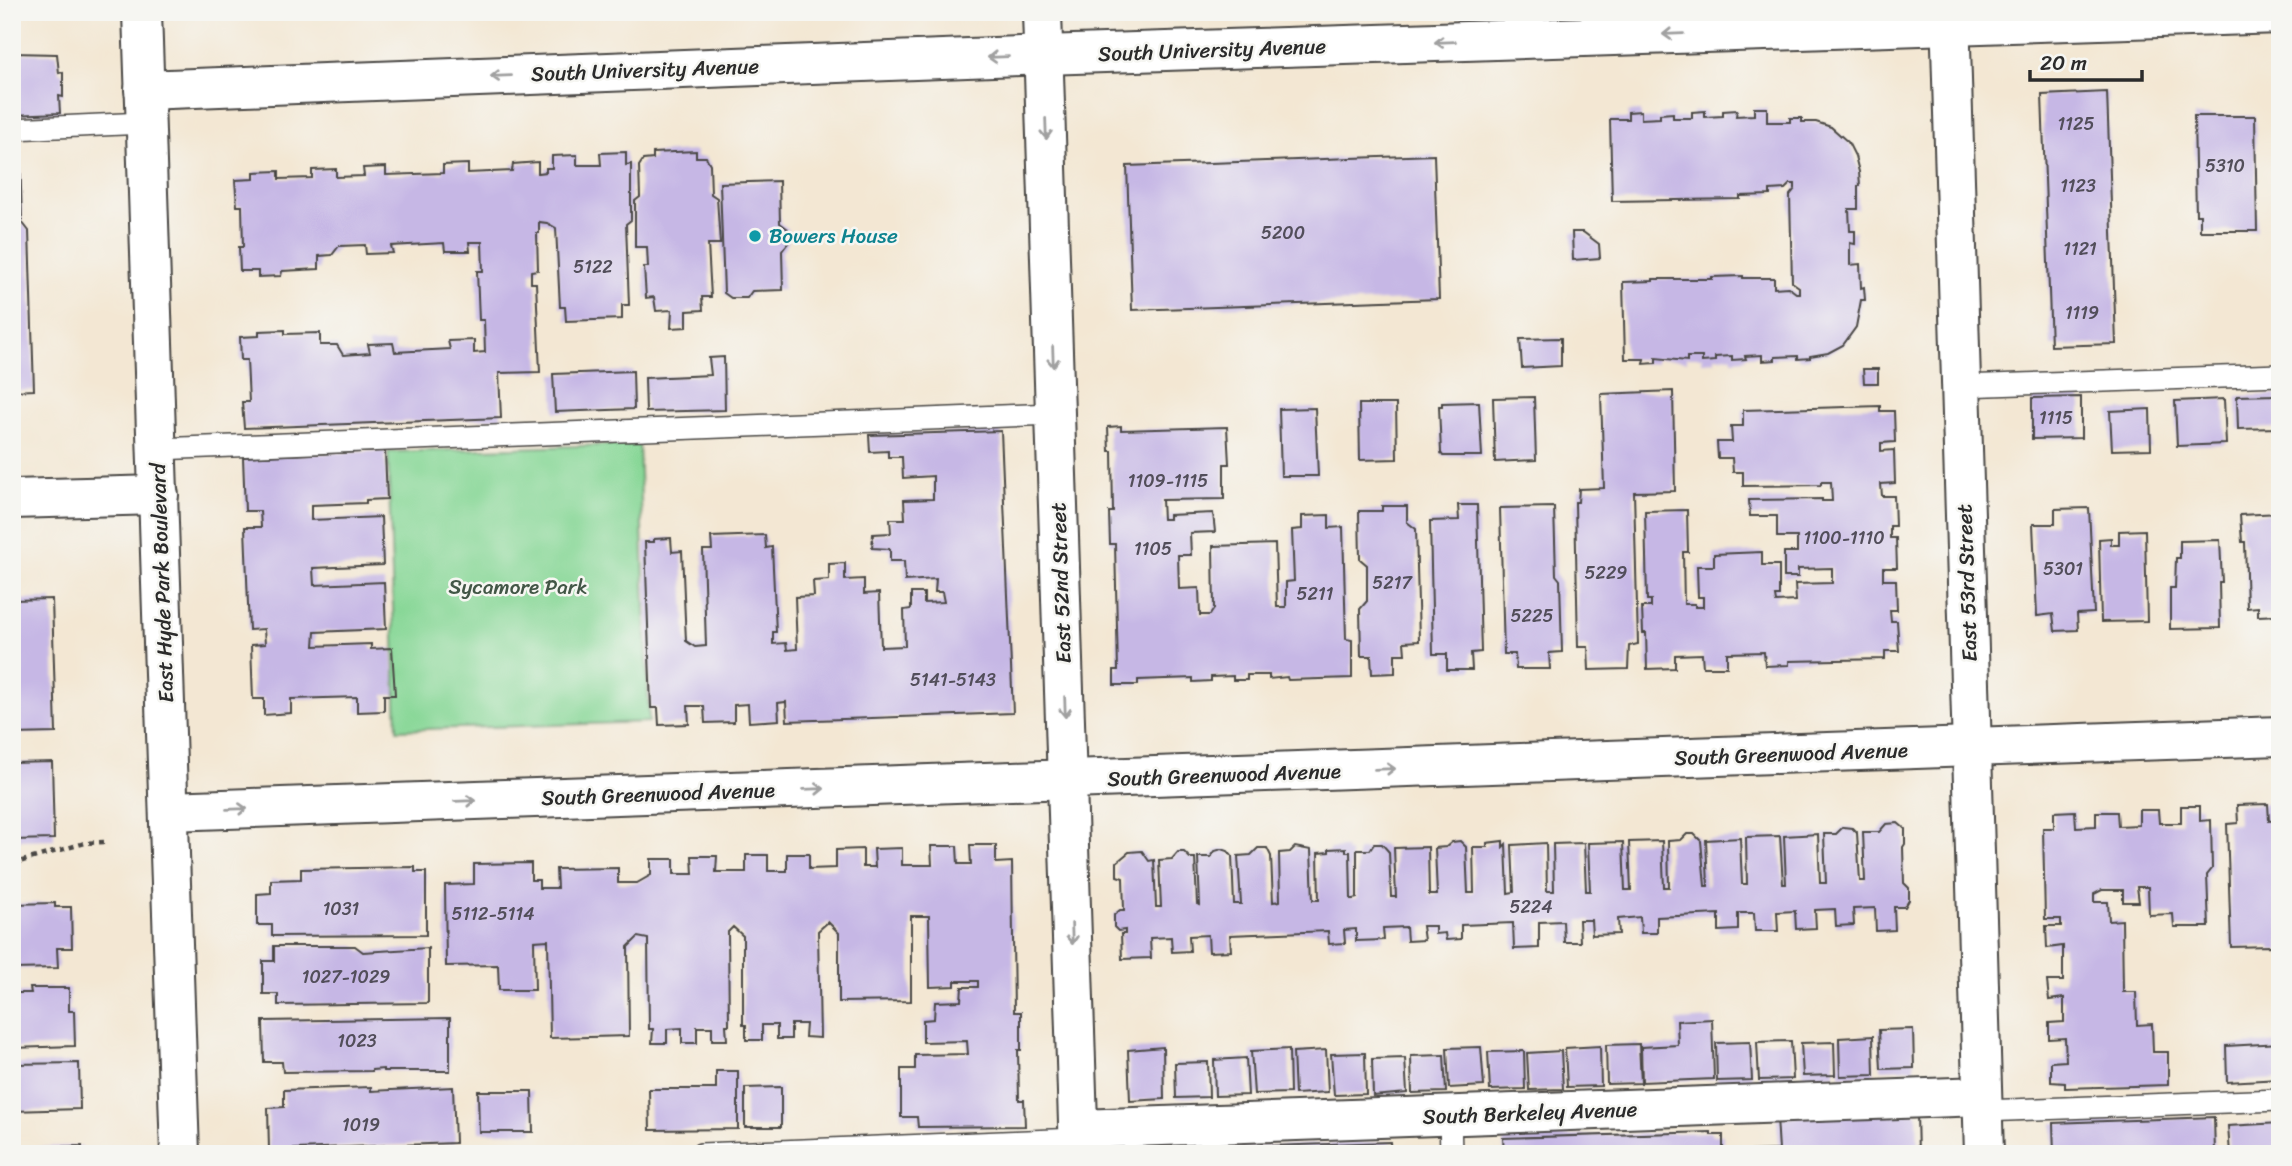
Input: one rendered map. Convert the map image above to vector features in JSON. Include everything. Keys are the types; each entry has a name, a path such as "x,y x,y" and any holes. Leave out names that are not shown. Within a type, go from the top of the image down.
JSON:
{"street":[{"name":"East Hyde Park Boulevard","path":"142,12 180,1154"},
{"name":"East 52nd Street","path":"1042,12 1079,1141"},
{"name":"South University Avenue","path":"145,106 1044,55 1950,18 2280,14"},
{"name":"East 53rd Street","path":"1950,18 1984,1154"},
{"path":"12,499 159,495"},
{"name":"South Greenwood Avenue","path":"169,811 2280,736"},
{"name":"South Berkeley Avenue","path":"1079,1141 1450,1116 1982,1104"}],"lane":[{"path":"12,129 145,106"},
{"path":"1961,386 2280,375"},
{"path":"157,449 1055,414"},
{"path":"1982,1104 2280,1100"},
{"path":"1450,1116 1451,1154"},
{"path":"701,1154 1079,1141"}],"path":[{"path":"12,864 85,843 106,842"}],"green space":[{"name":"Sycamore Park","path":"639,444 649,722 397,730 388,452"}],"building":[{"path":"12,53 57,54 59,73 63,72 63,97 59,96 60,113 12,115"},
{"path":"2107,92 2116,344 2051,346 2042,95"},
{"path":"1754,108 1767,108 1767,122 1790,122 1790,118 1802,118 1802,122 1816,122 1831,127 1848,142 1855,156 1860,186 1858,209 1849,209 1850,231 1855,231 1855,244 1850,243 1850,265 1860,264 1861,288 1864,287 1865,300 1861,300 1856,327 1843,345 1810,358 1775,357 1775,360 1762,361 1762,355 1732,360 1732,356 1715,357 1715,361 1702,362 1702,357 1687,357 1687,361 1656,358 1656,363 1643,364 1644,359 1625,359 1623,282 1743,276 1774,278 1774,288 1788,287 1799,293 1799,287 1792,282 1790,195 1795,184 1790,184 1785,189 1770,190 1770,195 1740,196 1740,199 1612,201 1610,119 1628,119 1628,112 1641,111 1641,119 1660,118 1660,114 1673,113 1673,118 1692,118 1692,112 1705,111 1705,117 1723,116 1723,111 1737,110 1736,116 1754,115"},
{"path":"2194,116 2255,116 2257,231 2200,231 2200,215 2196,215"},
{"path":"696,151 696,157 706,157 710,164 711,194 717,198 720,244 708,244 711,297 702,297 703,310 687,311 687,327 671,328 672,310 656,311 654,297 646,298 644,267 648,267 647,247 635,247 635,201 640,197 639,166 643,160 653,159 653,153"},
{"path":"626,152 626,165 631,164 631,220 626,224 629,305 622,305 622,319 566,321 565,307 560,307 556,228 539,222 538,270 531,271 531,283 536,283 540,372 499,373 501,418 244,428 242,402 249,402 247,360 241,360 240,337 259,336 259,331 285,330 285,334 320,333 320,345 337,345 343,355 370,353 368,344 393,343 395,352 450,349 448,341 474,340 474,353 485,352 484,320 479,320 477,271 483,271 482,242 469,242 470,251 445,251 444,243 391,246 393,253 366,254 365,245 339,246 332,255 319,256 319,269 282,271 281,276 258,277 258,271 240,271 239,247 243,247 242,206 237,206 235,180 254,179 254,172 279,171 279,179 312,178 312,170 336,169 336,177 364,176 363,168 386,167 386,175 443,173 443,165 468,164 468,173 512,171 513,164 538,162 538,173 552,168 552,156 577,155 577,165 601,165 600,153"},
{"path":"12,154 20,154 22,222 29,231 34,390 12,391"},
{"path":"1434,155 1439,299 1132,310 1127,166"},
{"name":"Bowers House","path":"779,181 780,223 788,229 788,243 782,251 783,290 752,291 747,298 731,298 724,293 720,183"},
{"path":"1572,232 1583,232 1599,244 1600,258 1573,260"},
{"path":"1561,338 1561,366 1522,368 1520,339"},
{"path":"724,357 725,410 646,412 645,378 711,375 709,358"},
{"path":"1863,369 1878,369 1878,383 1864,383"},
{"path":"633,371 634,409 555,412 553,374"},
{"path":"1673,391 1675,491 1634,492 1638,644 1629,646 1628,669 1589,670 1588,647 1578,647 1575,502 1578,502 1579,489 1604,488 1601,394"},
{"path":"2277,395 2278,428 2238,429 2237,396"},
{"path":"1534,397 1536,460 1495,462 1493,398"},
{"path":"2081,397 2081,438 2032,439 2032,398"},
{"path":"2224,399 2226,444 2177,446 2175,401"},
{"path":"1479,402 1482,456 1443,456 1439,406 1442,406 1442,403"},
{"path":"1359,404 1396,404 1397,459 1360,460"},
{"path":"1880,406 1880,411 1894,411 1895,442 1881,443 1881,451 1894,450 1895,483 1881,484 1882,496 1894,496 1895,526 1890,526 1890,538 1896,538 1897,568 1883,568 1883,580 1896,580 1897,610 1890,610 1891,621 1897,621 1899,651 1885,651 1885,659 1789,661 1789,665 1765,666 1764,652 1727,653 1727,667 1703,667 1702,654 1675,655 1675,668 1647,669 1642,607 1651,607 1651,600 1647,600 1645,511 1687,510 1688,552 1683,552 1684,604 1703,607 1703,597 1698,597 1697,566 1714,566 1714,554 1762,552 1762,565 1779,565 1779,596 1775,596 1776,602 1796,601 1795,584 1832,583 1832,568 1798,569 1798,577 1784,577 1784,552 1797,552 1797,537 1777,537 1777,516 1750,516 1749,500 1832,501 1831,482 1821,482 1821,485 1743,486 1743,472 1733,472 1732,458 1718,458 1717,442 1732,442 1731,426 1743,426 1743,410"},
{"path":"1315,408 1318,476 1281,476 1279,409"},
{"path":"2150,409 2151,449 2112,450 2110,411"},
{"path":"1121,426 1121,430 1227,427 1229,464 1224,464 1224,499 1162,500 1163,519 1169,519 1169,515 1213,513 1215,532 1190,533 1191,555 1178,555 1179,589 1199,588 1200,615 1210,615 1214,609 1213,546 1275,544 1277,607 1286,607 1286,582 1294,581 1292,530 1302,529 1302,516 1329,515 1329,528 1343,527 1346,639 1352,640 1352,678 1288,680 1287,677 1269,679 1269,675 1247,675 1247,680 1233,680 1233,676 1211,677 1211,681 1193,682 1193,678 1138,680 1138,685 1114,685 1114,670 1118,670 1115,544 1110,544 1109,512 1113,512 1112,451 1109,451 1108,427"},
{"path":"1001,431 1013,713 787,721 786,702 778,703 779,720 749,722 748,704 734,705 734,722 705,723 704,706 688,706 689,724 659,725 658,708 651,708 645,542 671,538 672,552 682,551 686,641 695,647 706,646 703,550 712,550 711,537 765,535 766,548 772,547 776,632 773,632 773,644 786,643 787,650 797,649 795,597 814,596 813,581 829,580 829,564 845,563 845,580 864,579 864,594 879,593 881,647 905,646 904,610 911,609 911,593 924,593 924,603 944,602 942,592 935,592 936,579 905,581 904,561 890,561 890,549 872,548 873,534 891,533 890,519 905,519 904,500 933,499 933,476 903,478 902,457 888,457 888,451 870,452 869,435"},
{"path":"385,451 387,499 366,500 366,503 311,505 311,520 381,517 383,565 313,568 314,585 384,582 386,629 315,632 314,646 371,644 371,649 392,648 395,695 384,695 384,711 357,712 357,697 291,699 291,713 264,715 264,699 253,699 251,645 265,644 264,629 249,630 245,527 261,527 260,511 245,511 243,457"},
{"path":"1458,505 1477,505 1481,652 1471,653 1472,670 1447,670 1447,654 1433,654 1430,521 1459,520"},
{"path":"1382,506 1407,506 1407,522 1416,529 1419,641 1404,642 1405,654 1395,654 1395,673 1372,674 1371,656 1361,656 1360,609 1367,601 1367,565 1360,559 1359,511 1382,511"},
{"path":"1554,507 1562,652 1549,653 1550,669 1516,669 1515,654 1504,654 1500,508"},
{"path":"2089,508 2094,613 2077,614 2078,630 2055,631 2053,614 2037,616 2033,524 2055,524 2055,509"},
{"path":"2280,513 2280,615 2258,616 2258,607 2247,608 2245,542 2242,542 2240,515"},
{"path":"2145,530 2147,621 2101,622 2099,539 2111,538 2111,545 2119,545 2119,531"},
{"path":"2220,540 2220,628 2170,629 2170,588 2175,588 2176,558 2180,558 2180,541"},
{"path":"52,599 56,733 12,734 12,600"},
{"path":"52,762 54,839 12,840 12,763"},
{"path":"2268,804 2269,821 2280,820 2280,950 2271,950 2271,946 2231,947 2227,824 2238,823 2237,805"},
{"path":"2181,806 2200,806 2200,821 2211,820 2212,869 2207,875 2209,927 2174,927 2173,914 2149,915 2148,887 2137,887 2139,902 2123,902 2123,890 2102,890 2094,894 2094,902 2108,902 2109,921 2122,920 2123,992 2136,992 2137,1025 2152,1024 2153,1052 2168,1052 2168,1085 2065,1088 2065,1083 2051,1082 2051,1062 2066,1061 2065,1038 2049,1039 2049,1023 2064,1022 2064,998 2049,1000 2047,981 2063,981 2063,946 2047,948 2046,926 2061,926 2061,919 2045,919 2043,828 2054,828 2054,812 2075,811 2076,827 2096,826 2096,812 2117,812 2118,826 2139,825 2139,810 2158,810 2159,823 2181,823"},
{"path":"1898,823 1905,829 1904,883 1909,888 1909,900 1905,907 1894,907 1895,930 1876,931 1875,908 1853,909 1854,925 1836,926 1835,909 1815,910 1816,928 1796,929 1795,911 1777,912 1778,931 1755,931 1754,913 1738,913 1738,930 1719,931 1719,914 1657,917 1657,933 1641,933 1640,917 1618,919 1619,934 1592,935 1591,920 1579,920 1580,942 1564,942 1563,921 1539,922 1539,948 1514,949 1513,923 1461,925 1461,939 1446,940 1445,933 1435,934 1435,926 1422,926 1424,940 1407,941 1406,927 1383,928 1384,940 1356,941 1356,929 1344,930 1345,943 1329,944 1328,931 1230,935 1231,951 1209,952 1208,935 1189,936 1190,951 1172,952 1171,937 1150,938 1151,958 1122,959 1121,934 1125,934 1125,930 1118,931 1114,927 1114,915 1124,910 1123,878 1117,876 1117,862 1129,852 1142,851 1149,861 1154,860 1156,907 1161,907 1159,860 1172,859 1178,852 1195,858 1197,904 1200,905 1198,857 1211,857 1215,851 1222,849 1232,856 1234,904 1241,904 1238,856 1251,855 1258,848 1267,848 1271,856 1273,902 1280,901 1279,853 1290,852 1295,847 1311,850 1313,900 1319,900 1318,853 1346,848 1346,852 1350,852 1351,899 1354,899 1357,898 1357,850 1370,850 1374,844 1382,844 1389,852 1391,897 1396,897 1394,848 1428,847 1429,895 1437,895 1435,848 1460,841 1466,847 1468,893 1474,893 1473,847 1487,847 1487,843 1503,841 1503,847 1506,844 1508,893 1514,892 1512,845 1546,843 1547,891 1554,891 1553,844 1584,843 1586,891 1590,891 1588,843 1623,842 1625,890 1631,890 1629,842 1662,841 1664,887 1669,887 1668,841 1681,840 1687,834 1694,834 1701,841 1705,886 1708,886 1706,840 1740,838 1742,884 1747,884 1746,837 1780,836 1783,884 1786,884 1784,836 1818,834 1820,883 1826,883 1824,834 1836,834 1843,827 1852,828 1857,833 1860,881 1865,881 1863,832 1879,832 1886,824"},
{"path":"970,845 996,845 996,863 1012,862 1014,1012 1021,1012 1021,1050 1018,1050 1019,1100 1024,1100 1025,1126 918,1127 917,1117 901,1117 901,1069 915,1069 915,1055 968,1054 967,1041 923,1042 923,1020 934,1019 935,1002 961,1001 962,987 978,987 978,981 955,981 955,986 930,987 929,916 911,916 911,1001 839,1002 839,933 828,922 818,931 820,1038 805,1037 806,1024 791,1024 791,1039 777,1039 777,1025 762,1025 762,1040 746,1040 746,1025 743,1025 743,936 733,927 728,932 727,1040 712,1040 712,1027 697,1027 697,1043 682,1043 682,1028 667,1029 667,1043 652,1043 653,1029 649,1029 648,939 638,937 628,947 629,1036 550,1038 548,940 534,941 535,990 499,990 498,965 446,966 445,885 474,884 474,864 531,863 531,880 539,880 539,888 557,888 556,869 618,868 618,883 637,883 651,875 651,859 674,859 674,874 693,874 692,856 717,856 716,872 746,872 746,855 768,855 768,871 787,871 787,854 809,854 809,869 836,868 836,850 863,849 863,867 875,867 874,849 902,848 902,865 932,865 931,846 957,846 958,864 971,864"},
{"path":"415,867 415,872 426,872 426,935 272,936 272,925 257,925 257,894 271,893 271,880 301,879 301,869"},
{"path":"55,903 55,907 71,907 72,948 57,948 58,968 12,969 12,904"},
{"path":"274,946 355,946 363,952 428,948 428,1003 278,1005 278,994 263,994 263,961 274,961"},
{"path":"30,988 69,988 69,1011 74,1011 75,1046 12,1048 12,993 31,993"},
{"path":"450,1018 450,1071 383,1069 283,1072 282,1062 264,1062 263,1021"},
{"path":"1712,1019 1714,1079 1642,1082 1641,1047 1678,1045 1677,1021"},
{"path":"1913,1029 1914,1068 1881,1069 1879,1030"},
{"path":"1873,1036 1874,1075 1840,1076 1839,1038"},
{"path":"1791,1041 1793,1079 1759,1080 1757,1042"},
{"path":"1750,1042 1752,1080 1717,1081 1716,1043"},
{"path":"1834,1042 1835,1075 1803,1076 1801,1043"},
{"path":"2280,1043 2280,1079 2227,1082 2226,1046"},
{"path":"1639,1044 1641,1083 1607,1084 1606,1045"},
{"path":"1600,1046 1601,1086 1567,1087 1565,1048"},
{"path":"1163,1047 1164,1099 1130,1101 1128,1050"},
{"path":"1481,1047 1484,1086 1449,1088 1447,1048"},
{"path":"1289,1049 1290,1093 1254,1094 1251,1051"},
{"path":"1326,1050 1328,1092 1295,1094 1293,1052"},
{"path":"1524,1051 1525,1089 1490,1090 1488,1052"},
{"path":"1561,1051 1563,1089 1529,1090 1527,1053"},
{"path":"1365,1053 1366,1094 1334,1095 1331,1054"},
{"path":"1444,1055 1446,1092 1412,1093 1411,1056"},
{"path":"1246,1058 1248,1095 1215,1096 1214,1060"},
{"path":"1405,1058 1407,1093 1373,1096 1372,1059"},
{"path":"1208,1062 1209,1097 1176,1098 1175,1063"},
{"path":"79,1063 80,1109 12,1111 12,1064"},
{"path":"716,1071 738,1071 738,1129 650,1130 649,1089 716,1089"},
{"path":"371,1087 371,1091 453,1087 455,1143 269,1150 268,1108 284,1107 284,1090"},
{"path":"781,1087 781,1127 745,1127 745,1088"},
{"path":"478,1091 532,1091 533,1132 479,1132"},
{"path":"1917,1113 1918,1154 1751,1154 1751,1151 1779,1150 1777,1117"},
{"path":"2214,1117 2215,1154 2054,1154 2053,1123"},
{"path":"2280,1123 2280,1154 2230,1154 2228,1126"},
{"path":"1711,1132 1711,1135 1723,1135 1723,1154 1504,1154 1503,1138"},
{"path":"1390,1142 1391,1154 1146,1154 1146,1150"},
{"path":"82,1146 82,1154 12,1154 12,1148"}],"place":[{"name":"Bowers House","path":"755,236"}]}
